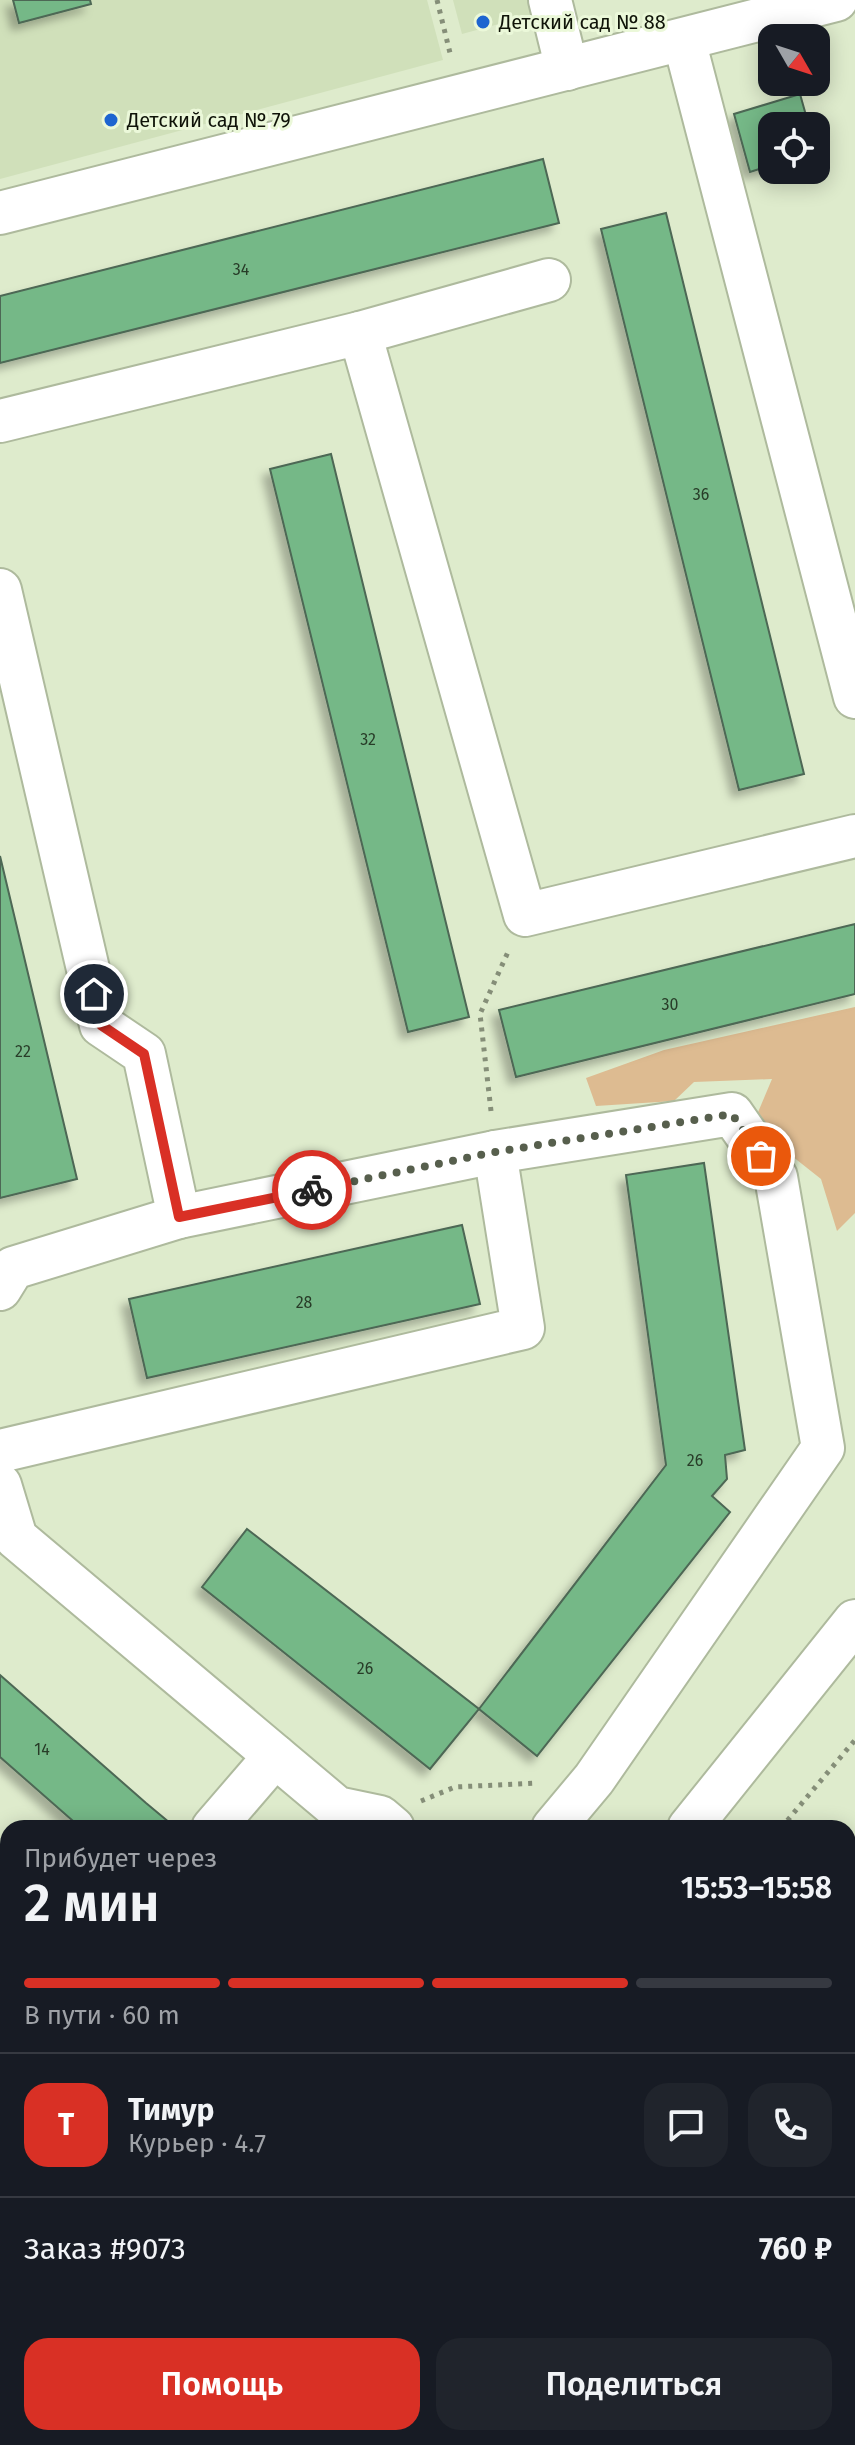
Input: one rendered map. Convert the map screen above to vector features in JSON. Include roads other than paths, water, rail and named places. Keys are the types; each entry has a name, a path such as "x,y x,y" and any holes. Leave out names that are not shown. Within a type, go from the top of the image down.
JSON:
{"street":[{"path":"550,0 567,69"},
{"path":"0,213 836,0"},
{"path":"684,40 855,697"},
{"path":"0,421 360,333 549,280"},
{"path":"360,333 525,915 855,836"},
{"path":"0,590 101,1025 144,1054 179,1217"},
{"path":"0,1289 13,1268 179,1217 495,1152 732,1114 776,1177 839,1454 560,1820"},
{"path":"0,1451 523,1328 495,1152"},
{"path":"0,1485 16,1538 337,1808 379,1820"},
{"path":"695,1820 855,1621"},
{"path":"220,1820 275,1756"}],"place":[{"name":"Детский сад № 88","path":"483,22"},
{"name":"Детский сад № 79","path":"111,120"}]}
